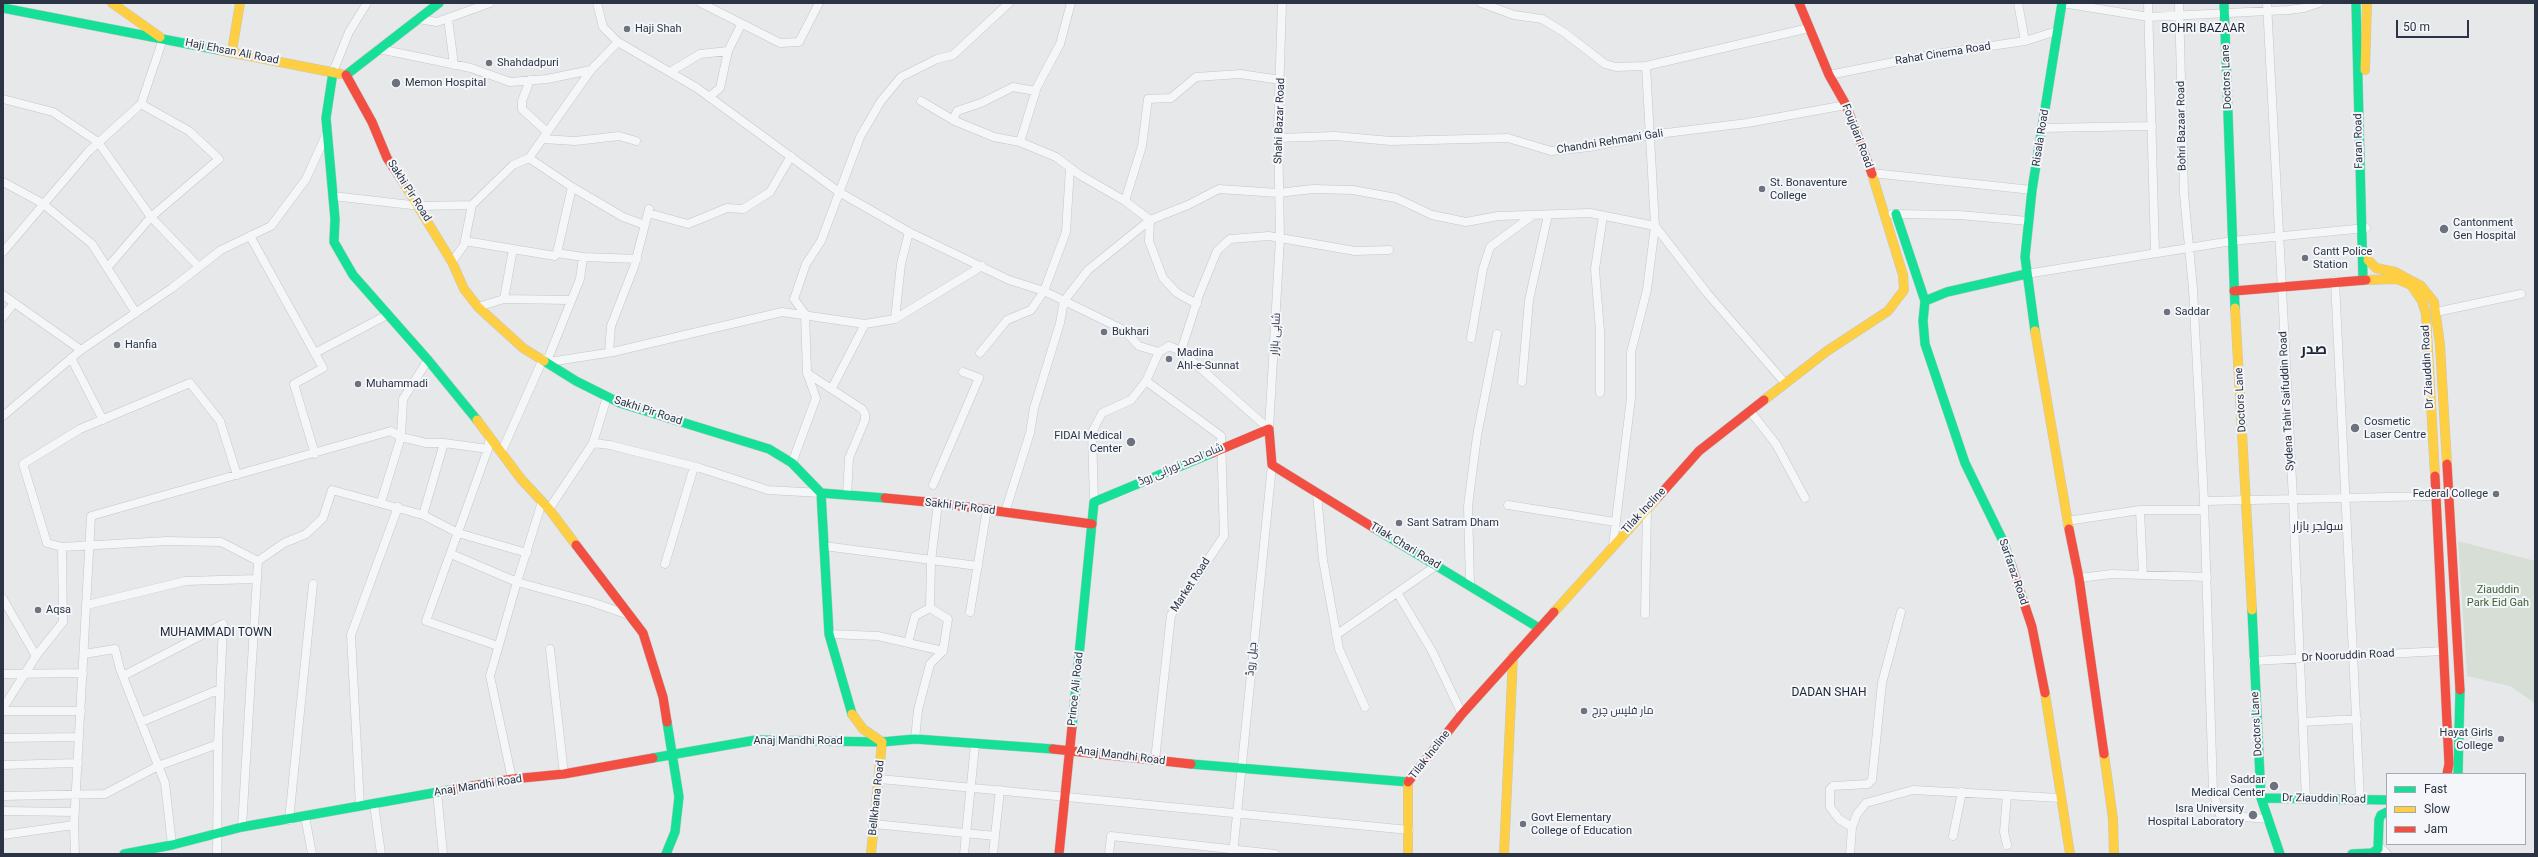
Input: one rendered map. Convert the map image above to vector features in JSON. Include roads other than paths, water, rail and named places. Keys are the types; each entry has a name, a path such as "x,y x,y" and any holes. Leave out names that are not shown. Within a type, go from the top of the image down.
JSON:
{"street":[{"path":"3,252 42,204 98,142 141,104 163,39 121,6 112,3"},
{"path":"232,51 240,3"},
{"path":"367,3 349,32 333,72 326,118 333,196 334,242 353,275 428,360 502,451 521,479 549,509 643,632 663,697 674,756 678,797 676,832 666,854"},
{"path":"346,75 439,3"},
{"path":"418,19 438,22 490,3"},
{"path":"597,3 603,27 618,42 670,72 709,97 839,192 909,232 1009,280 1044,291 1124,330 1139,346 1159,352"},
{"path":"701,3 741,25 780,43 799,42 819,3"},
{"path":"792,463 816,398 807,373 805,314 794,299 806,264 821,241 860,137 881,101 901,77 937,59 953,55 1009,3"},
{"path":"1020,142 1036,91 1060,44 1071,3"},
{"name":"Shahi Bazar Road","path":"1280,238 1278,138 1281,80 1282,3"},
{"path":"1481,3 1514,15 1542,19 1565,33 1605,64 1616,67 1646,66 1809,28"},
{"name":"Foujdari Road","path":"1799,3 1829,75 1846,105 1872,174 1903,275"},
{"path":"2018,3 2025,41"},
{"path":"2062,3 2149,16 2180,16 2224,13 2267,7 2304,6 2319,3"},
{"name":"Risala Road","path":"2062,3 2032,190 2028,222 2026,274 2067,521 2079,578 2113,819 2114,854"},
{"path":"2148,3 2155,253"},
{"name":"Bohri Bazaar Road","path":"2179,3 2184,194 2188,250 2193,290 2204,505 2214,791 2220,815 2268,819"},
{"name":"Doctors Lane","path":"2224,3 2234,291 2246,500 2260,798 2280,854"},
{"name":"Faran Road","path":"2356,3 2366,280"},
{"path":"2366,280 2368,260 2364,228 2364,105 2367,3"},
{"name":"Sydena Tahir Saifuddin Road","path":"2267,7 2293,499 2306,799"},
{"name":"Haji Ehsan Ali Road","path":"3,8 232,51 346,75"},
{"path":"448,18 454,65"},
{"path":"709,97 720,88 728,50 741,25"},
{"name":"Rahat Cinema Road","path":"1829,75 1929,55 2025,41 2057,31"},
{"path":"452,262 465,241 472,205 513,165 529,158 591,70 618,42"},
{"path":"379,49 471,68 510,82 591,70"},
{"path":"670,72 700,54 728,50"},
{"path":"1613,545 1631,398 1630,352 1647,290 1655,226 1646,66"},
{"path":"1125,201 1142,146 1148,99 1171,98 1196,77 1240,74 1281,80"},
{"name":"Sakhi Pir Road","path":"346,75 372,122 387,158 420,206 452,262 464,289 478,307 523,348 607,398 769,449 792,463 821,493 938,503 1092,524"},
{"path":"530,80 522,101 522,109 545,135 576,141 619,136 636,141"},
{"path":"953,120 956,111 981,103 1013,86 1036,91"},
{"path":"3,100 53,112 98,142 151,216 198,268"},
{"path":"921,101 953,120 994,137 1020,142 1056,156 1070,168 1125,201 1150,220"},
{"path":"107,268 151,216 219,159 189,131 141,104"},
{"name":"Chandni Rehmani Gali","path":"1278,138 1334,136 1391,141 1508,138 1551,151 1590,147 1650,135 1747,123 1846,105"},
{"path":"2042,128 2152,126"},
{"path":"3,416 81,350 136,313 221,250 271,226 306,179 327,132"},
{"path":"609,352 611,326 637,259 648,211 688,224 727,208 743,209 770,192 791,156"},
{"path":"529,158 572,187 623,217 645,225"},
{"path":"980,353 1008,320 1031,310 1044,291 1066,232 1070,168"},
{"path":"1872,174 2032,190"},
{"path":"3,182 42,204 92,244 136,313"},
{"path":"558,253 572,187"},
{"path":"1005,512 1030,433 1034,408 1060,323 1064,301 1088,270 1150,220 1188,205 1219,189 1278,193 1313,189 1353,190 1396,198 1432,215 1466,222 1498,216 1590,214 1655,226 1707,293 1785,383"},
{"path":"333,196 420,206 472,205"},
{"path":"1885,214 1959,215 2028,222"},
{"path":"1896,214 1909,247 1925,301 1947,292 2026,274 2155,253 2188,250 2232,241 2278,235 2364,228"},
{"path":"1522,382 1529,300 1548,215"},
{"path":"1471,338 1483,269 1490,247 1533,216"},
{"path":"1600,393 1600,331 1595,269 1603,216"},
{"path":"1150,220 1149,241 1163,278 1177,293 1197,304"},
{"path":"895,319 901,264 909,232"},
{"path":"250,236 323,368 294,384 315,454"},
{"path":"1182,351 1197,304 1217,252 1230,240 1269,236 1355,251 1389,250"},
{"name":"شاہی بازار","path":"1269,429 1275,354 1280,238"},
{"path":"465,241 548,256 555,256 558,253 583,257 637,259"},
{"path":"504,299 513,249"},
{"path":"502,451 546,361 580,279 583,257"},
{"name":"Dr Ziauddin Road","path":"2368,260 2376,268 2395,272 2421,286 2434,302 2436,312 2460,711 2458,773"},
{"path":"546,361 609,352 782,312 805,314 865,324 895,319 982,266"},
{"name":"Tilak Incline","path":"1408,782 1462,714 1699,451 1827,351 1888,311 1904,290 1903,275"},
{"name":"Dr Ziauddin Road","path":"2234,291 2334,281 2397,279 2411,285 2422,301 2426,314 2429,363 2449,764 2447,773"},
{"path":"2334,281 2360,799"},
{"path":"2436,312 2521,294"},
{"path":"3,295 81,350"},
{"path":"478,307 504,299 570,300"},
{"name":"Sarfaraz Road","path":"1925,301 1923,321 1925,344 1965,463 2003,541 2032,627 2046,695 2060,798 2070,854"},
{"path":"3,317 14,303"},
{"path":"315,353 387,315"},
{"path":"832,388 865,324"},
{"path":"1470,584 1468,506 1477,436 1496,334"},
{"path":"1094,502 1092,432 1102,413 1131,400 1146,381 1159,352 1169,346 1182,351 1269,429 1272,465"},
{"path":"71,358 103,420"},
{"path":"381,502 400,437 403,399 428,360"},
{"path":"933,485 979,378 963,372"},
{"path":"807,373 862,408 865,414 865,420 849,458 847,495"},
{"name":"Market Road","path":"1146,381 1221,436 1222,448 1224,536 1171,615 1155,760"},
{"path":"237,475 220,422 190,383 80,429 23,464 47,543 62,547 90,544 166,541 221,542 258,562"},
{"path":"549,509 593,443 607,398"},
{"path":"1750,411 1776,444 1805,498"},
{"name":"شاہ احمد نورانی روڈ","path":"1094,502 1269,429"},
{"path":"76,854 74,825 91,516 315,454 391,431 400,437 426,443 444,443 488,450"},
{"path":"490,437 488,450 426,621 498,646"},
{"path":"423,515 444,443"},
{"path":"593,443 610,445 694,467 768,490 821,493 829,634 837,668 852,713 863,729 882,742"},
{"name":"Tilak Chari Road","path":"1272,465 1317,494 1470,584 1539,628"},
{"name":"جیل روڈ","path":"1234,851 1272,465"},
{"path":"665,564 694,467"},
{"path":"258,562 284,543 306,534 323,518 332,490 381,502 423,515 458,533 527,554"},
{"path":"1317,494 1323,560 1336,635 1339,648 1365,707"},
{"path":"2067,521 2140,510 2246,500 2436,496"},
{"path":"512,779 490,676 542,502"},
{"name":"Prince Ali Road","path":"1059,854 1094,502"},
{"path":"930,608 931,561 938,503"},
{"path":"1508,505 1615,522"},
{"path":"360,806 350,635 398,507"},
{"path":"1645,614 1647,508"},
{"path":"970,612 987,509"},
{"path":"2140,510 2143,575"},
{"path":"824,546 978,566"},
{"path":"62,547 63,622 36,656 3,709 81,711"},
{"path":"451,554 517,582 592,602 630,615"},
{"path":"242,827 258,562"},
{"path":"1336,635 1398,594 1437,565"},
{"path":"2079,578 2112,574 2207,576"},
{"path":"87,605 185,581 257,579"},
{"path":"290,820 313,584"},
{"path":"1398,594 1432,651 1462,714"},
{"path":"3,599 5,607 36,656"},
{"path":"908,643 915,616 930,608"},
{"path":"915,739 918,710 930,664 943,652 948,619 930,608"},
{"path":"1852,828 1839,819 1830,807 1830,789 1833,786 1868,784 1872,780 1882,683 1901,612"},
{"path":"123,676 223,624 218,744 217,854"},
{"path":"829,634 878,636 943,652"},
{"path":"84,654 115,649 123,676 165,783 172,845"},
{"path":"550,649 564,774"},
{"name":"Dr Nooruddin Road","path":"2253,661 2443,651"},
{"path":"1504,854 1513,656"},
{"path":"3,674 23,675 83,673"},
{"path":"141,722 220,690"},
{"path":"2303,722 2357,719"},
{"path":"3,738 79,737"},
{"name":"Anaj Mandhi Road","path":"130,854 242,827 290,820 305,816 512,779 564,774 674,756 756,740 882,742 915,739 975,745 1070,750 1242,770 1408,782"},
{"name":"Bellkhana Road","path":"871,854 880,779 882,742"},
{"path":"3,796 105,794 158,766 218,744"},
{"path":"964,854 975,745"},
{"path":"3,765 78,763"},
{"path":"880,779 1409,830"},
{"path":"1408,782 1408,854"},
{"path":"993,854 1000,790"},
{"path":"1850,854 1852,828 1857,814 1866,803 1912,790 2060,798"},
{"path":"437,792 443,854"},
{"path":"1953,836 1962,792"},
{"path":"2007,794 2004,832 2007,845"},
{"name":"Dr Ziauddin Road","path":"2260,798 2386,800"},
{"path":"374,804 381,854"},
{"path":"3,811 75,812"},
{"path":"2386,813 2379,820 2380,847 2387,854"},
{"path":"305,816 312,854"},
{"path":"874,824 995,836"},
{"path":"3,835 74,825"},
{"path":"1109,854 1111,836 1234,851 1276,854"},
{"path":"2352,854 2372,853 2380,847"}],"place":[{"name":"Haji Shah","path":"627,29"},
{"name":"Shahdadpuri","path":"489,63"},
{"name":"Memon Hospital","path":"396,83"},
{"name":"St. Bonaventure College","path":"1762,189"},
{"name":"Cantonment Gen Hospital","path":"2444,229"},
{"name":"Cantt Police Station","path":"2305,258"},
{"name":"Saddar","path":"2167,312"},
{"name":"Bukhari","path":"1104,332"},
{"name":"Hanfia","path":"117,345"},
{"name":"Madina Ahl-e-Sunnat","path":"1169,359"},
{"name":"Muhammadi","path":"358,384"},
{"name":"Cosmetic Laser Centre","path":"2355,428"},
{"name":"FIDAI Medical Center","path":"1131,442"},
{"name":"Federal College","path":"2496,494"},
{"name":"Sant Satram Dham","path":"1399,523"},
{"name":"Aqsa","path":"38,610"},
{"name":"مار فلپس چرچ","path":"1584,711"},
{"name":"Hayat Girls College","path":"2501,739"},
{"name":"Saddar Medical Center","path":"2274,786"},
{"name":"Isra University Hospital Laboratory","path":"2253,815"},
{"name":"Govt Elementary College of Education","path":"1523,824"}],"district":[{"name":"BOHRI BAZAAR","path":"2203,29"},
{"name":"صدر","path":"2314,350"},
{"name":"سولجر بازار","path":"2318,527"},
{"name":"MUHAMMADI TOWN","path":"216,633"},
{"name":"DADAN SHAH","path":"1829,693"}],"park label":[{"name":"Ziauddin Park Eid Gah","path":"2498,596"}]}
